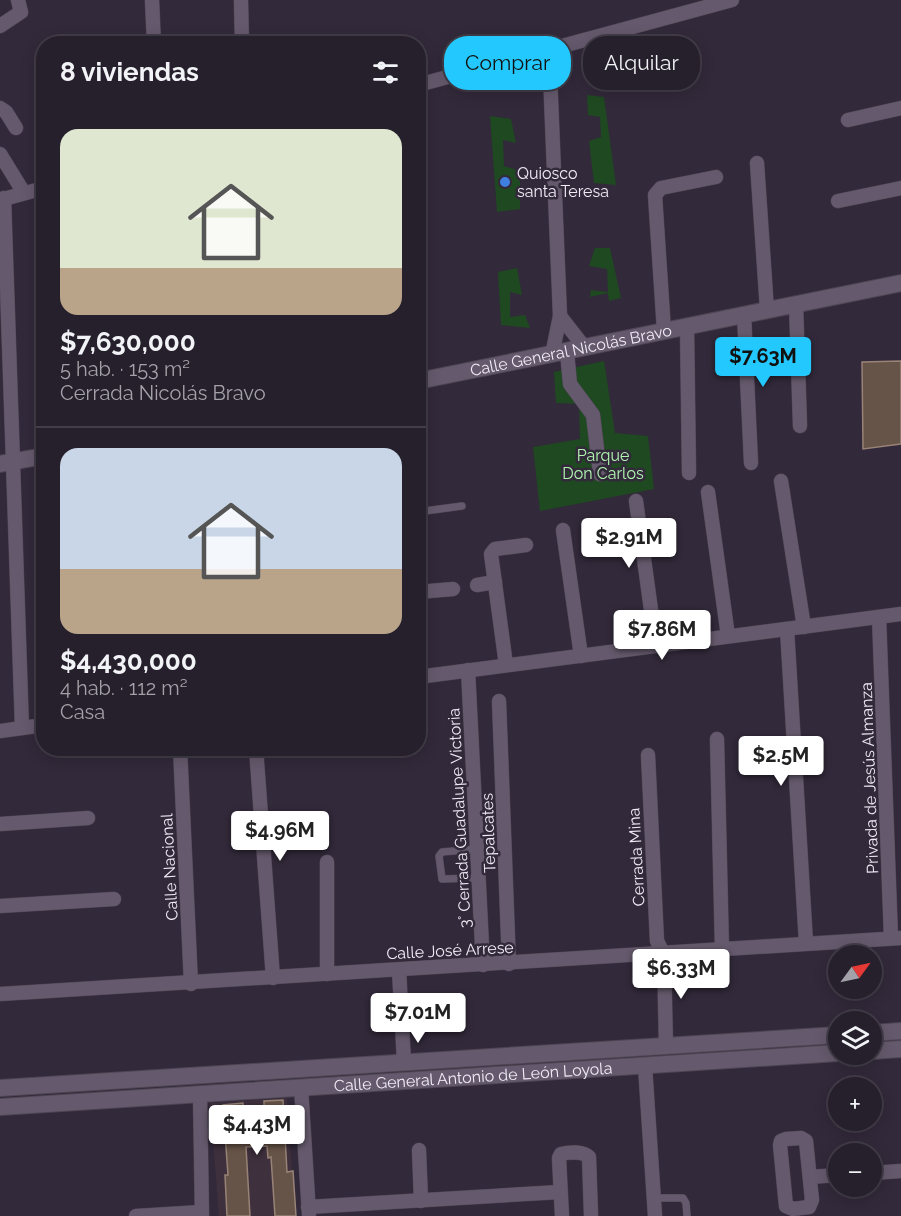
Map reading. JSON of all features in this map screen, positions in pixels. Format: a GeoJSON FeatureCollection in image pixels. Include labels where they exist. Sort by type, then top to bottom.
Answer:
{"type":"FeatureCollection","features":[{"type":"Feature","properties":{"kind":"street"},"geometry":{"type":"LineString","coordinates":[[0,26],[21,12],[18,0]]}},
{"type":"Feature","properties":{"kind":"street"},"geometry":{"type":"LineString","coordinates":[[152,0],[154,36]]}},
{"type":"Feature","properties":{"kind":"street"},"geometry":{"type":"LineString","coordinates":[[241,0],[242,36]]}},
{"type":"Feature","properties":{"kind":"street"},"geometry":{"type":"LineString","coordinates":[[571,44],[732,0]]}},
{"type":"Feature","properties":{"kind":"street"},"geometry":{"type":"LineString","coordinates":[[426,83],[444,78]]}},
{"type":"Feature","properties":{"kind":"street"},"geometry":{"type":"LineString","coordinates":[[551,90],[560,354],[569,382],[593,416],[600,474]]}},
{"type":"Feature","properties":{"kind":"street"},"geometry":{"type":"LineString","coordinates":[[0,108],[6,111],[16,128]]}},
{"type":"Feature","properties":{"kind":"street"},"geometry":{"type":"LineString","coordinates":[[848,120],[901,108]]}},
{"type":"Feature","properties":{"kind":"street"},"geometry":{"type":"LineString","coordinates":[[0,154],[24,193]]}},
{"type":"Feature","properties":{"kind":"street"},"geometry":{"type":"LineString","coordinates":[[757,163],[767,310]]}},
{"type":"Feature","properties":{"kind":"street"},"geometry":{"type":"LineString","coordinates":[[664,331],[654,195],[661,188],[716,177]]}},
{"type":"Feature","properties":{"kind":"street"},"geometry":{"type":"LineString","coordinates":[[838,201],[901,188]]}},
{"type":"Feature","properties":{"kind":"street"},"geometry":{"type":"LineString","coordinates":[[22,728],[8,463],[2,199],[36,190]]}},
{"type":"Feature","properties":{"kind":"street","name":"Calle General Nicolás Bravo"},"geometry":{"type":"LineString","coordinates":[[426,379],[901,283]]}},
{"type":"Feature","properties":{"kind":"street"},"geometry":{"type":"LineString","coordinates":[[796,304],[800,426]]}},
{"type":"Feature","properties":{"kind":"street"},"geometry":{"type":"LineString","coordinates":[[744,314],[750,464]]}},
{"type":"Feature","properties":{"kind":"street"},"geometry":{"type":"LineString","coordinates":[[560,316],[585,348]]}},
{"type":"Feature","properties":{"kind":"street"},"geometry":{"type":"LineString","coordinates":[[687,327],[689,473]]}},
{"type":"Feature","properties":{"kind":"street"},"geometry":{"type":"LineString","coordinates":[[8,463],[36,458]]}},
{"type":"Feature","properties":{"kind":"street"},"geometry":{"type":"LineString","coordinates":[[781,480],[804,627]]}},
{"type":"Feature","properties":{"kind":"street"},"geometry":{"type":"LineString","coordinates":[[708,492],[728,636]]}},
{"type":"Feature","properties":{"kind":"street"},"geometry":{"type":"LineString","coordinates":[[636,501],[656,646]]}},
{"type":"Feature","properties":{"kind":"street"},"geometry":{"type":"LineString","coordinates":[[563,530],[581,656]]}},
{"type":"Feature","properties":{"kind":"street"},"geometry":{"type":"LineString","coordinates":[[506,665],[491,552],[526,545]]}},
{"type":"Feature","properties":{"kind":"street"},"geometry":{"type":"LineString","coordinates":[[477,585],[495,582]]}},
{"type":"Feature","properties":{"kind":"street"},"geometry":{"type":"LineString","coordinates":[[426,591],[453,588]]}},
{"type":"Feature","properties":{"kind":"street"},"geometry":{"type":"LineString","coordinates":[[426,676],[901,614]]}},
{"type":"Feature","properties":{"kind":"street","name":"Privada de Jesús Almanza"},"geometry":{"type":"LineString","coordinates":[[879,617],[896,938]]}},
{"type":"Feature","properties":{"kind":"street"},"geometry":{"type":"LineString","coordinates":[[787,629],[806,943]]}},
{"type":"Feature","properties":{"kind":"street","name":"3˚ Cerrada Guadalupe Victoria"},"geometry":{"type":"LineString","coordinates":[[468,670],[483,965]]}},
{"type":"Feature","properties":{"kind":"street","name":"Tepalcates"},"geometry":{"type":"LineString","coordinates":[[499,701],[509,964]]}},
{"type":"Feature","properties":{"kind":"street"},"geometry":{"type":"LineString","coordinates":[[0,731],[36,726]]}},
{"type":"Feature","properties":{"kind":"street"},"geometry":{"type":"LineString","coordinates":[[717,739],[722,949]]}},
{"type":"Feature","properties":{"kind":"street","name":"Cerrada Mina"},"geometry":{"type":"LineString","coordinates":[[648,755],[657,941],[664,955],[666,1046]]}},
{"type":"Feature","properties":{"kind":"street","name":"Calle Nacional"},"geometry":{"type":"LineString","coordinates":[[180,756],[191,984]]}},
{"type":"Feature","properties":{"kind":"street"},"geometry":{"type":"LineString","coordinates":[[257,756],[273,978]]}},
{"type":"Feature","properties":{"kind":"street"},"geometry":{"type":"LineString","coordinates":[[0,824],[88,818]]}},
{"type":"Feature","properties":{"kind":"street"},"geometry":{"type":"LineString","coordinates":[[327,862],[327,974]]}},
{"type":"Feature","properties":{"kind":"street"},"geometry":{"type":"LineString","coordinates":[[0,906],[114,900]]}},
{"type":"Feature","properties":{"kind":"street","name":"Calle José Arrese"},"geometry":{"type":"LineString","coordinates":[[0,994],[664,955],[896,938]]}},
{"type":"Feature","properties":{"kind":"street"},"geometry":{"type":"LineString","coordinates":[[399,970],[404,1062]]}},
{"type":"Feature","properties":{"kind":"street"},"geometry":{"type":"LineString","coordinates":[[882,1032],[901,1031]]}},
{"type":"Feature","properties":{"kind":"street","name":"Calle General Antonio de León Loyola"},"geometry":{"type":"LineString","coordinates":[[0,1088],[828,1036]]}},
{"type":"Feature","properties":{"kind":"street"},"geometry":{"type":"LineString","coordinates":[[882,1050],[901,1049]]}},
{"type":"Feature","properties":{"kind":"street","name":"Calle General Antonio de León Loyola"},"geometry":{"type":"LineString","coordinates":[[0,1107],[828,1054]]}},
{"type":"Feature","properties":{"kind":"street"},"geometry":{"type":"LineString","coordinates":[[645,1066],[655,1216]]}},
{"type":"Feature","properties":{"kind":"street"},"geometry":{"type":"LineString","coordinates":[[301,1087],[309,1212],[421,1201],[560,1192]]}},
{"type":"Feature","properties":{"kind":"street"},"geometry":{"type":"LineString","coordinates":[[136,1216],[202,1214],[200,1094]]}},
{"type":"Feature","properties":{"kind":"street"},"geometry":{"type":"LineString","coordinates":[[781,1140],[805,1140],[810,1177],[811,1205],[788,1209],[781,1140]]}},
{"type":"Feature","properties":{"kind":"street"},"geometry":{"type":"LineString","coordinates":[[419,1150],[421,1201]]}},
{"type":"Feature","properties":{"kind":"street"},"geometry":{"type":"LineString","coordinates":[[562,1216],[561,1154],[588,1155],[591,1216]]}},
{"type":"Feature","properties":{"kind":"street"},"geometry":{"type":"LineString","coordinates":[[882,1172],[901,1171]]}},
{"type":"Feature","properties":{"kind":"street"},"geometry":{"type":"LineString","coordinates":[[810,1177],[828,1176]]}},
{"type":"Feature","properties":{"kind":"lane"},"geometry":{"type":"LineString","coordinates":[[426,511],[462,506]]}},
{"type":"Feature","properties":{"kind":"lane"},"geometry":{"type":"LineString","coordinates":[[476,849],[442,852],[439,856],[442,879],[478,878]]}},
{"type":"Feature","properties":{"kind":"lane"},"geometry":{"type":"LineString","coordinates":[[654,1198],[683,1198],[686,1203],[687,1216]]}},
{"type":"Feature","properties":{"kind":"shaded area"},"geometry":{"type":"Polygon","coordinates":[[[287,1098],[295,1216],[219,1216],[210,1103],[287,1098]]]}},
{"type":"Feature","properties":{"kind":"green space"},"geometry":{"type":"Polygon","coordinates":[[[587,95],[604,97],[616,185],[594,183],[589,141],[601,137],[600,117],[588,115],[587,95]]]}},
{"type":"Feature","properties":{"kind":"green space"},"geometry":{"type":"Polygon","coordinates":[[[490,116],[511,119],[516,143],[503,140],[504,166],[520,171],[520,209],[497,212],[490,116]]]}},
{"type":"Feature","properties":{"kind":"green space"},"geometry":{"type":"Polygon","coordinates":[[[595,248],[610,248],[621,298],[609,301],[608,293],[590,297],[591,290],[608,292],[607,269],[589,266],[595,248]]]}},
{"type":"Feature","properties":{"kind":"green space"},"geometry":{"type":"Polygon","coordinates":[[[517,268],[522,295],[510,292],[510,317],[525,315],[530,328],[501,325],[498,272],[517,268]]]}},
{"type":"Feature","properties":{"kind":"green space","name":"Parque Don Carlos"},"geometry":{"type":"Polygon","coordinates":[[[604,361],[615,433],[648,436],[654,489],[540,511],[533,447],[580,439],[579,404],[556,403],[554,372],[604,361]]]}},
{"type":"Feature","properties":{"kind":"building"},"geometry":{"type":"Polygon","coordinates":[[[901,361],[901,444],[863,449],[862,362],[901,361]]]}},
{"type":"Feature","properties":{"kind":"building"},"geometry":{"type":"Polygon","coordinates":[[[283,1100],[287,1172],[293,1171],[296,1216],[275,1216],[271,1157],[268,1158],[267,1146],[246,1147],[250,1216],[227,1216],[225,1175],[228,1175],[223,1105],[243,1103],[243,1109],[264,1107],[264,1101],[283,1100]]]}},
{"type":"Feature","properties":{"kind":"place","name":"Quiosco santa Teresa"},"geometry":{"type":"Point","coordinates":[505,182]}}]}
